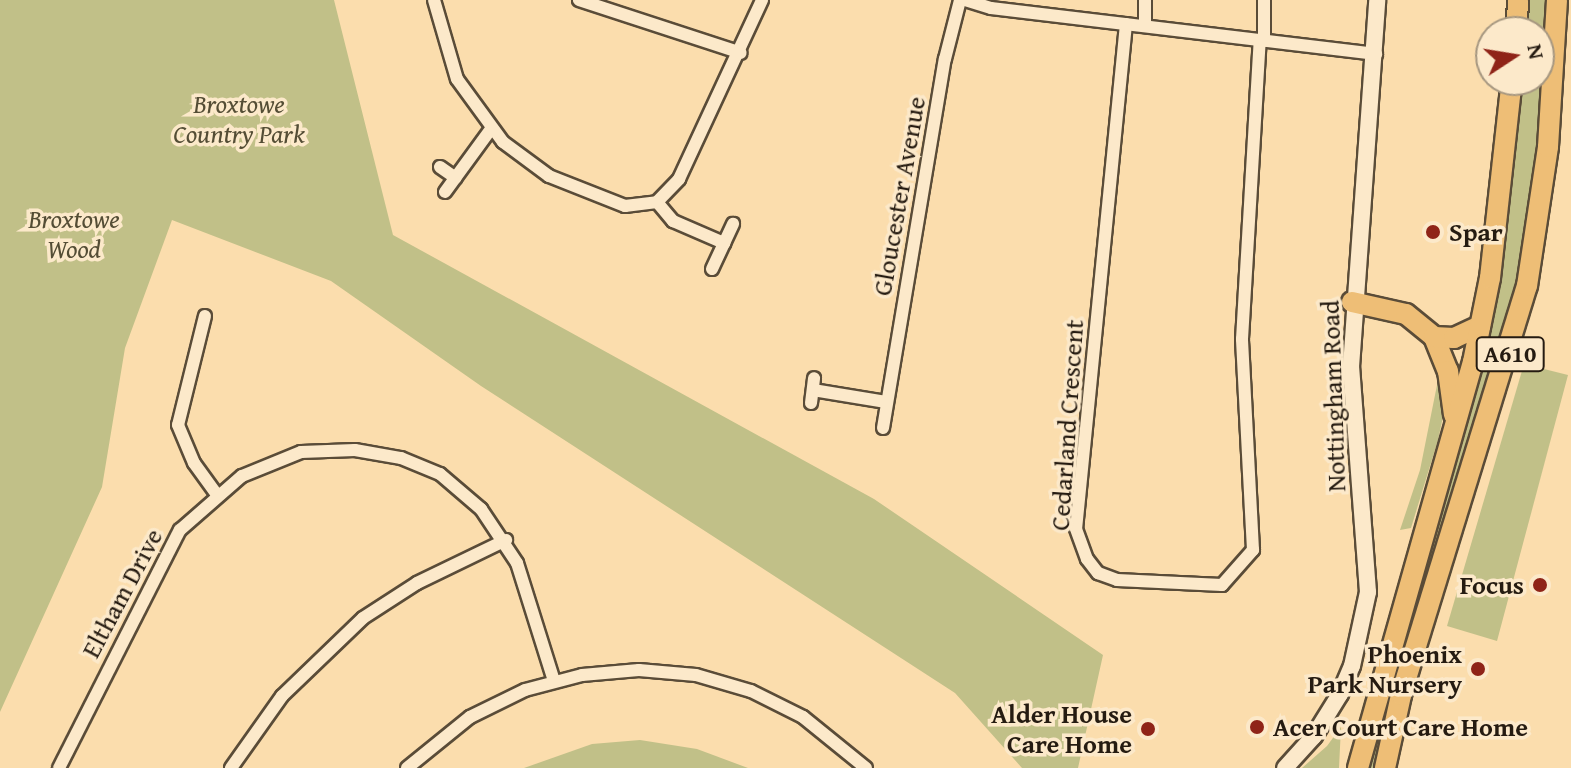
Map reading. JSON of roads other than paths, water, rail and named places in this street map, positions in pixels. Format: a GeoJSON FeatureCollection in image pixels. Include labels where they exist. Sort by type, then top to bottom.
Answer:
{"type":"FeatureCollection","features":[{"type":"Feature","properties":{"kind":"highway","name":"A610"},"geometry":{"type":"LineString","coordinates":[[1385,768],[1414,651],[1505,370],[1527,286],[1548,147],[1557,0]]}},
{"type":"Feature","properties":{"kind":"highway","name":"A610"},"geometry":{"type":"LineString","coordinates":[[1358,768],[1394,629],[1456,431],[1480,326],[1510,96]]}},
{"type":"Feature","properties":{"kind":"highway"},"geometry":{"type":"LineString","coordinates":[[1352,302],[1406,314],[1434,337],[1448,371],[1456,431]]}},
{"type":"Feature","properties":{"kind":"highway"},"geometry":{"type":"LineString","coordinates":[[1434,337],[1454,338],[1480,326]]}},
{"type":"Feature","properties":{"kind":"street"},"geometry":{"type":"LineString","coordinates":[[434,0],[457,79],[491,129],[525,161],[580,191],[625,206],[657,202],[679,179],[741,53],[762,0]]}},
{"type":"Feature","properties":{"kind":"street"},"geometry":{"type":"LineString","coordinates":[[579,0],[741,53]]}},
{"type":"Feature","properties":{"kind":"street"},"geometry":{"type":"LineString","coordinates":[[962,0],[980,6],[1376,54]]}},
{"type":"Feature","properties":{"kind":"street","name":"Gloucester Avenue"},"geometry":{"type":"LineString","coordinates":[[883,428],[952,18],[962,0]]}},
{"type":"Feature","properties":{"kind":"street"},"geometry":{"type":"LineString","coordinates":[[1145,0],[1145,26]]}},
{"type":"Feature","properties":{"kind":"street"},"geometry":{"type":"LineString","coordinates":[[1262,40],[1264,0]]}},
{"type":"Feature","properties":{"kind":"street","name":"Nottingham Road"},"geometry":{"type":"LineString","coordinates":[[1285,768],[1314,736],[1340,694],[1356,652],[1368,592],[1351,367],[1352,302],[1376,54],[1377,0]]}},
{"type":"Feature","properties":{"kind":"street","name":"Cedarland Crescent"},"geometry":{"type":"LineString","coordinates":[[1126,24],[1076,529],[1087,559],[1098,573],[1117,580],[1222,585],[1237,575],[1253,550],[1242,339],[1262,40]]}},
{"type":"Feature","properties":{"kind":"street"},"geometry":{"type":"LineString","coordinates":[[445,192],[491,129]]}},
{"type":"Feature","properties":{"kind":"street"},"geometry":{"type":"LineString","coordinates":[[440,167],[456,178]]}},
{"type":"Feature","properties":{"kind":"street"},"geometry":{"type":"LineString","coordinates":[[657,202],[673,221],[724,243]]}},
{"type":"Feature","properties":{"kind":"street"},"geometry":{"type":"LineString","coordinates":[[712,269],[733,224]]}},
{"type":"Feature","properties":{"kind":"street"},"geometry":{"type":"LineString","coordinates":[[205,316],[178,425],[194,463],[216,493]]}},
{"type":"Feature","properties":{"kind":"street"},"geometry":{"type":"LineString","coordinates":[[813,390],[886,402]]}},
{"type":"Feature","properties":{"kind":"street","name":"Eltham Drive"},"geometry":{"type":"LineString","coordinates":[[59,768],[156,568],[188,520],[216,493],[262,465],[301,452],[379,453],[440,474],[481,509],[506,540],[525,583],[554,681]]}},
{"type":"Feature","properties":{"kind":"street"},"geometry":{"type":"LineString","coordinates":[[231,768],[282,696],[363,618],[417,583],[506,540]]}},
{"type":"Feature","properties":{"kind":"street"},"geometry":{"type":"LineString","coordinates":[[407,768],[470,717],[554,681],[639,670],[724,682],[803,717],[866,768]]}},
{"type":"Feature","properties":{"kind":"place","name":"Spar"},"geometry":{"type":"Point","coordinates":[1433,232]}},
{"type":"Feature","properties":{"kind":"place","name":"Focus"},"geometry":{"type":"Point","coordinates":[1540,585]}},
{"type":"Feature","properties":{"kind":"place","name":"Phoenix Park Nursery"},"geometry":{"type":"Point","coordinates":[1478,669]}},
{"type":"Feature","properties":{"kind":"place","name":"Acer Court Care Home"},"geometry":{"type":"Point","coordinates":[1257,727]}},
{"type":"Feature","properties":{"kind":"place","name":"Alder House Care Home"},"geometry":{"type":"Point","coordinates":[1148,729]}},
{"type":"Feature","properties":{"kind":"park label","name":"Broxtowe Country Park"},"geometry":{"type":"Point","coordinates":[239,119]}},
{"type":"Feature","properties":{"kind":"park label","name":"Broxtowe Wood"},"geometry":{"type":"Point","coordinates":[74,234]}}]}
